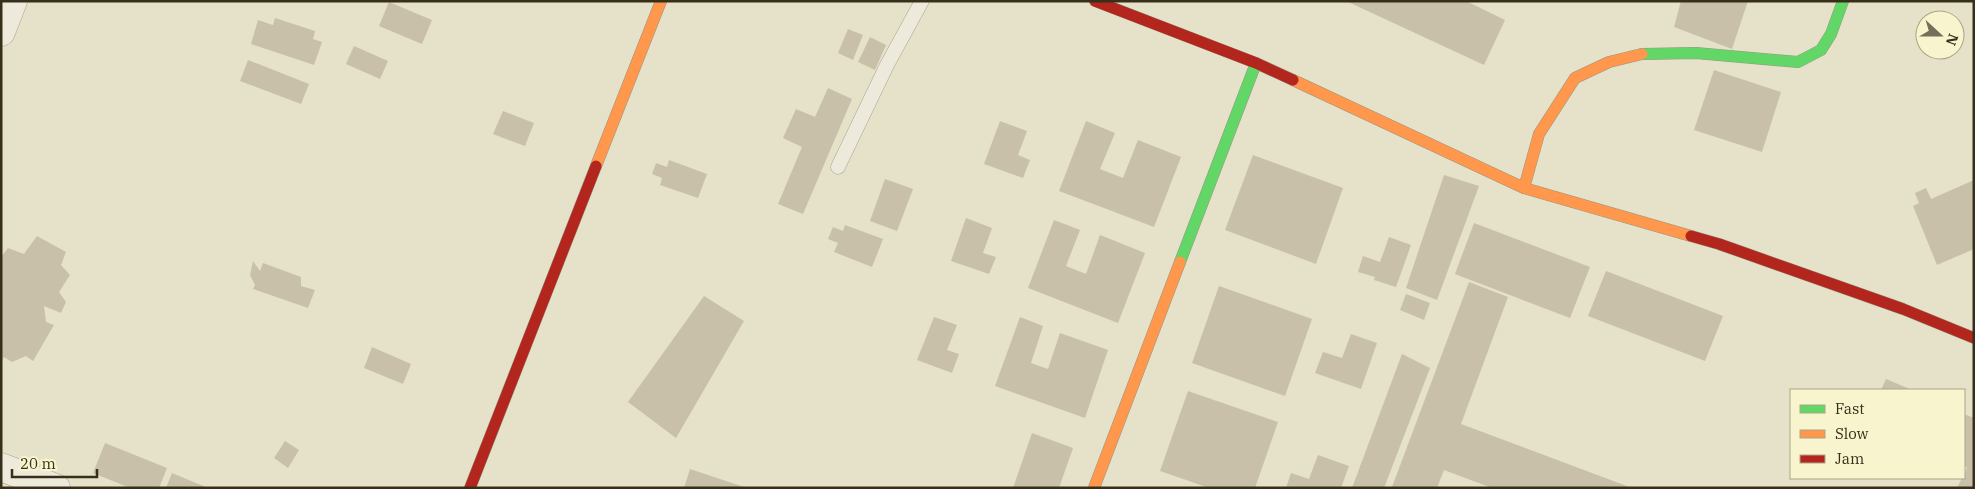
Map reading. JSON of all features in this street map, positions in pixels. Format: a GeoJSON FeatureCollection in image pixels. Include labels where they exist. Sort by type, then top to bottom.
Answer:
{"type":"FeatureCollection","features":[{"type":"Feature","properties":{"kind":"street"},"geometry":{"type":"LineString","coordinates":[[1,32],[13,1]]}},
{"type":"Feature","properties":{"kind":"street"},"geometry":{"type":"LineString","coordinates":[[470,488],[661,1]]}},
{"type":"Feature","properties":{"kind":"street"},"geometry":{"type":"LineString","coordinates":[[1095,1],[1256,63],[1524,188],[1720,244],[1903,309],[1974,338]]}},
{"type":"Feature","properties":{"kind":"street"},"geometry":{"type":"LineString","coordinates":[[1524,188],[1539,134],[1575,78],[1609,62],[1648,54],[1696,53],[1798,62],[1821,50],[1831,34],[1843,1]]}},
{"type":"Feature","properties":{"kind":"street"},"geometry":{"type":"LineString","coordinates":[[1094,488],[1256,63]]}},
{"type":"Feature","properties":{"kind":"street"},"geometry":{"type":"LineString","coordinates":[[1,467],[56,488]]}},
{"type":"Feature","properties":{"kind":"lane"},"geometry":{"type":"LineString","coordinates":[[838,167],[887,65],[922,1]]}},
{"type":"Feature","properties":{"kind":"building"},"geometry":{"type":"Polygon","coordinates":[[[1346,1],[1466,1],[1505,20],[1484,65],[1346,1]]]}},
{"type":"Feature","properties":{"kind":"building"},"geometry":{"type":"Polygon","coordinates":[[[1681,1],[1748,1],[1732,49],[1674,27],[1681,1]]]}},
{"type":"Feature","properties":{"kind":"building"},"geometry":{"type":"Polygon","coordinates":[[[389,2],[432,20],[422,44],[379,26],[389,2]]]}},
{"type":"Feature","properties":{"kind":"building"},"geometry":{"type":"Polygon","coordinates":[[[275,18],[315,31],[313,39],[322,42],[314,65],[251,44],[258,20],[273,25],[275,18]]]}},
{"type":"Feature","properties":{"kind":"building"},"geometry":{"type":"Polygon","coordinates":[[[848,29],[863,35],[853,60],[838,53],[848,29]]]}},
{"type":"Feature","properties":{"kind":"building"},"geometry":{"type":"Polygon","coordinates":[[[870,37],[886,45],[875,70],[858,62],[870,37]]]}},
{"type":"Feature","properties":{"kind":"building"},"geometry":{"type":"Polygon","coordinates":[[[354,46],[388,61],[380,79],[346,64],[354,46]]]}},
{"type":"Feature","properties":{"kind":"building"},"geometry":{"type":"Polygon","coordinates":[[[248,60],[309,84],[301,104],[240,81],[248,60]]]}},
{"type":"Feature","properties":{"kind":"building"},"geometry":{"type":"Polygon","coordinates":[[[1714,70],[1781,92],[1762,152],[1694,130],[1714,70]]]}},
{"type":"Feature","properties":{"kind":"building"},"geometry":{"type":"Polygon","coordinates":[[[828,88],[852,99],[803,214],[778,204],[802,147],[783,138],[796,109],[815,117],[828,88]]]}},
{"type":"Feature","properties":{"kind":"building"},"geometry":{"type":"Polygon","coordinates":[[[503,111],[534,123],[525,146],[493,134],[503,111]]]}},
{"type":"Feature","properties":{"kind":"building"},"geometry":{"type":"Polygon","coordinates":[[[1000,121],[1027,131],[1018,155],[1030,160],[1023,178],[984,164],[1000,121]]]}},
{"type":"Feature","properties":{"kind":"building"},"geometry":{"type":"Polygon","coordinates":[[[1086,121],[1115,133],[1100,169],[1123,178],[1138,140],[1181,157],[1154,227],[1059,191],[1086,121]]]}},
{"type":"Feature","properties":{"kind":"building"},"geometry":{"type":"Polygon","coordinates":[[[1253,155],[1343,188],[1316,264],[1225,230],[1253,155]]]}},
{"type":"Feature","properties":{"kind":"building"},"geometry":{"type":"Polygon","coordinates":[[[669,160],[707,174],[698,198],[660,185],[662,178],[652,174],[656,163],[667,167],[669,160]]]}},
{"type":"Feature","properties":{"kind":"building"},"geometry":{"type":"Polygon","coordinates":[[[1444,175],[1479,186],[1437,300],[1406,288],[1444,175]]]}},
{"type":"Feature","properties":{"kind":"building"},"geometry":{"type":"Polygon","coordinates":[[[885,179],[913,189],[897,231],[870,221],[885,179]]]}},
{"type":"Feature","properties":{"kind":"building"},"geometry":{"type":"Polygon","coordinates":[[[1974,180],[1974,249],[1937,265],[1913,206],[1919,203],[1915,193],[1926,188],[1931,199],[1974,180]]]}},
{"type":"Feature","properties":{"kind":"building"},"geometry":{"type":"Polygon","coordinates":[[[966,218],[992,228],[983,253],[996,257],[989,274],[951,261],[966,218]]]}},
{"type":"Feature","properties":{"kind":"building"},"geometry":{"type":"Polygon","coordinates":[[[1054,220],[1080,230],[1066,266],[1086,274],[1100,235],[1145,253],[1118,323],[1028,288],[1054,220]]]}},
{"type":"Feature","properties":{"kind":"building"},"geometry":{"type":"Polygon","coordinates":[[[1474,223],[1590,267],[1570,318],[1455,274],[1474,223]]]}},
{"type":"Feature","properties":{"kind":"building"},"geometry":{"type":"Polygon","coordinates":[[[845,225],[883,239],[872,267],[834,252],[838,243],[828,239],[833,227],[843,231],[845,225]]]}},
{"type":"Feature","properties":{"kind":"building"},"geometry":{"type":"Polygon","coordinates":[[[37,236],[66,252],[61,265],[70,275],[59,292],[66,302],[61,313],[44,306],[46,322],[54,325],[33,361],[26,356],[12,362],[4,357],[1,363],[1,257],[8,248],[24,254],[37,236]]]}},
{"type":"Feature","properties":{"kind":"building"},"geometry":{"type":"Polygon","coordinates":[[[1389,237],[1411,245],[1396,287],[1374,280],[1375,277],[1358,272],[1363,256],[1380,262],[1389,237]]]}},
{"type":"Feature","properties":{"kind":"building"},"geometry":{"type":"Polygon","coordinates":[[[253,261],[260,271],[263,263],[301,277],[301,286],[315,290],[308,308],[253,289],[255,285],[250,275],[253,261]]]}},
{"type":"Feature","properties":{"kind":"building"},"geometry":{"type":"Polygon","coordinates":[[[1606,271],[1723,316],[1705,361],[1588,316],[1606,271]]]}},
{"type":"Feature","properties":{"kind":"building"},"geometry":{"type":"Polygon","coordinates":[[[1469,282],[1508,297],[1461,424],[1632,488],[1492,488],[1444,470],[1437,488],[1392,487],[1469,282]]]}},
{"type":"Feature","properties":{"kind":"building"},"geometry":{"type":"Polygon","coordinates":[[[1219,286],[1312,319],[1285,396],[1192,363],[1219,286]]]}},
{"type":"Feature","properties":{"kind":"building"},"geometry":{"type":"Polygon","coordinates":[[[1406,294],[1430,303],[1424,320],[1400,310],[1406,294]]]}},
{"type":"Feature","properties":{"kind":"building"},"geometry":{"type":"Polygon","coordinates":[[[704,296],[744,321],[676,438],[628,402],[704,296]]]}},
{"type":"Feature","properties":{"kind":"building"},"geometry":{"type":"Polygon","coordinates":[[[934,317],[957,325],[947,350],[959,354],[952,373],[917,360],[934,317]]]}},
{"type":"Feature","properties":{"kind":"building"},"geometry":{"type":"Polygon","coordinates":[[[1020,317],[1043,326],[1031,363],[1048,369],[1060,333],[1108,350],[1085,418],[995,386],[1020,317]]]}},
{"type":"Feature","properties":{"kind":"building"},"geometry":{"type":"Polygon","coordinates":[[[1351,334],[1377,343],[1361,389],[1315,373],[1323,352],[1342,358],[1351,334]]]}},
{"type":"Feature","properties":{"kind":"building"},"geometry":{"type":"Polygon","coordinates":[[[372,347],[411,364],[403,384],[364,368],[372,347]]]}},
{"type":"Feature","properties":{"kind":"building"},"geometry":{"type":"Polygon","coordinates":[[[1402,354],[1430,368],[1384,488],[1352,488],[1402,354]]]}},
{"type":"Feature","properties":{"kind":"building"},"geometry":{"type":"Polygon","coordinates":[[[1886,379],[1910,389],[1881,389],[1886,379]]]}},
{"type":"Feature","properties":{"kind":"building"},"geometry":{"type":"Polygon","coordinates":[[[1188,391],[1278,422],[1255,488],[1209,488],[1160,471],[1188,391]]]}},
{"type":"Feature","properties":{"kind":"building"},"geometry":{"type":"Polygon","coordinates":[[[1965,414],[1974,418],[1974,488],[1957,488],[1962,479],[1965,479],[1967,467],[1965,466],[1965,414]]]}},
{"type":"Feature","properties":{"kind":"building"},"geometry":{"type":"Polygon","coordinates":[[[1032,433],[1073,448],[1059,488],[1013,488],[1032,433]]]}},
{"type":"Feature","properties":{"kind":"building"},"geometry":{"type":"Polygon","coordinates":[[[285,441],[299,450],[288,468],[274,458],[285,441]]]}},
{"type":"Feature","properties":{"kind":"building"},"geometry":{"type":"Polygon","coordinates":[[[105,443],[167,468],[159,488],[130,488],[93,473],[105,443]]]}},
{"type":"Feature","properties":{"kind":"building"},"geometry":{"type":"Polygon","coordinates":[[[1318,455],[1349,466],[1341,488],[1286,488],[1291,473],[1309,479],[1318,455]]]}},
{"type":"Feature","properties":{"kind":"building"},"geometry":{"type":"Polygon","coordinates":[[[690,469],[744,487],[744,488],[684,488],[690,469]]]}},
{"type":"Feature","properties":{"kind":"building"},"geometry":{"type":"Polygon","coordinates":[[[172,473],[208,488],[166,488],[172,473]]]}},
{"type":"Feature","properties":{"kind":"traffic: fast"},"geometry":{"type":"LineString","coordinates":[[1642,54],[1696,53],[1798,62],[1821,50],[1831,34],[1843,1]]}},
{"type":"Feature","properties":{"kind":"traffic: fast"},"geometry":{"type":"LineString","coordinates":[[1180,262],[1256,63]]}},
{"type":"Feature","properties":{"kind":"traffic: slow"},"geometry":{"type":"LineString","coordinates":[[596,166],[661,1]]}},
{"type":"Feature","properties":{"kind":"traffic: slow"},"geometry":{"type":"LineString","coordinates":[[1524,188],[1539,134],[1575,78],[1609,62],[1642,54]]}},
{"type":"Feature","properties":{"kind":"traffic: slow"},"geometry":{"type":"LineString","coordinates":[[1293,80],[1524,188],[1691,236]]}},
{"type":"Feature","properties":{"kind":"traffic: slow"},"geometry":{"type":"LineString","coordinates":[[1094,488],[1180,262]]}},
{"type":"Feature","properties":{"kind":"traffic: jam"},"geometry":{"type":"LineString","coordinates":[[1095,1],[1256,63],[1293,80]]}},
{"type":"Feature","properties":{"kind":"traffic: jam"},"geometry":{"type":"LineString","coordinates":[[470,488],[596,166]]}},
{"type":"Feature","properties":{"kind":"traffic: jam"},"geometry":{"type":"LineString","coordinates":[[1691,236],[1719,244],[1903,309],[1974,338]]}}]}
